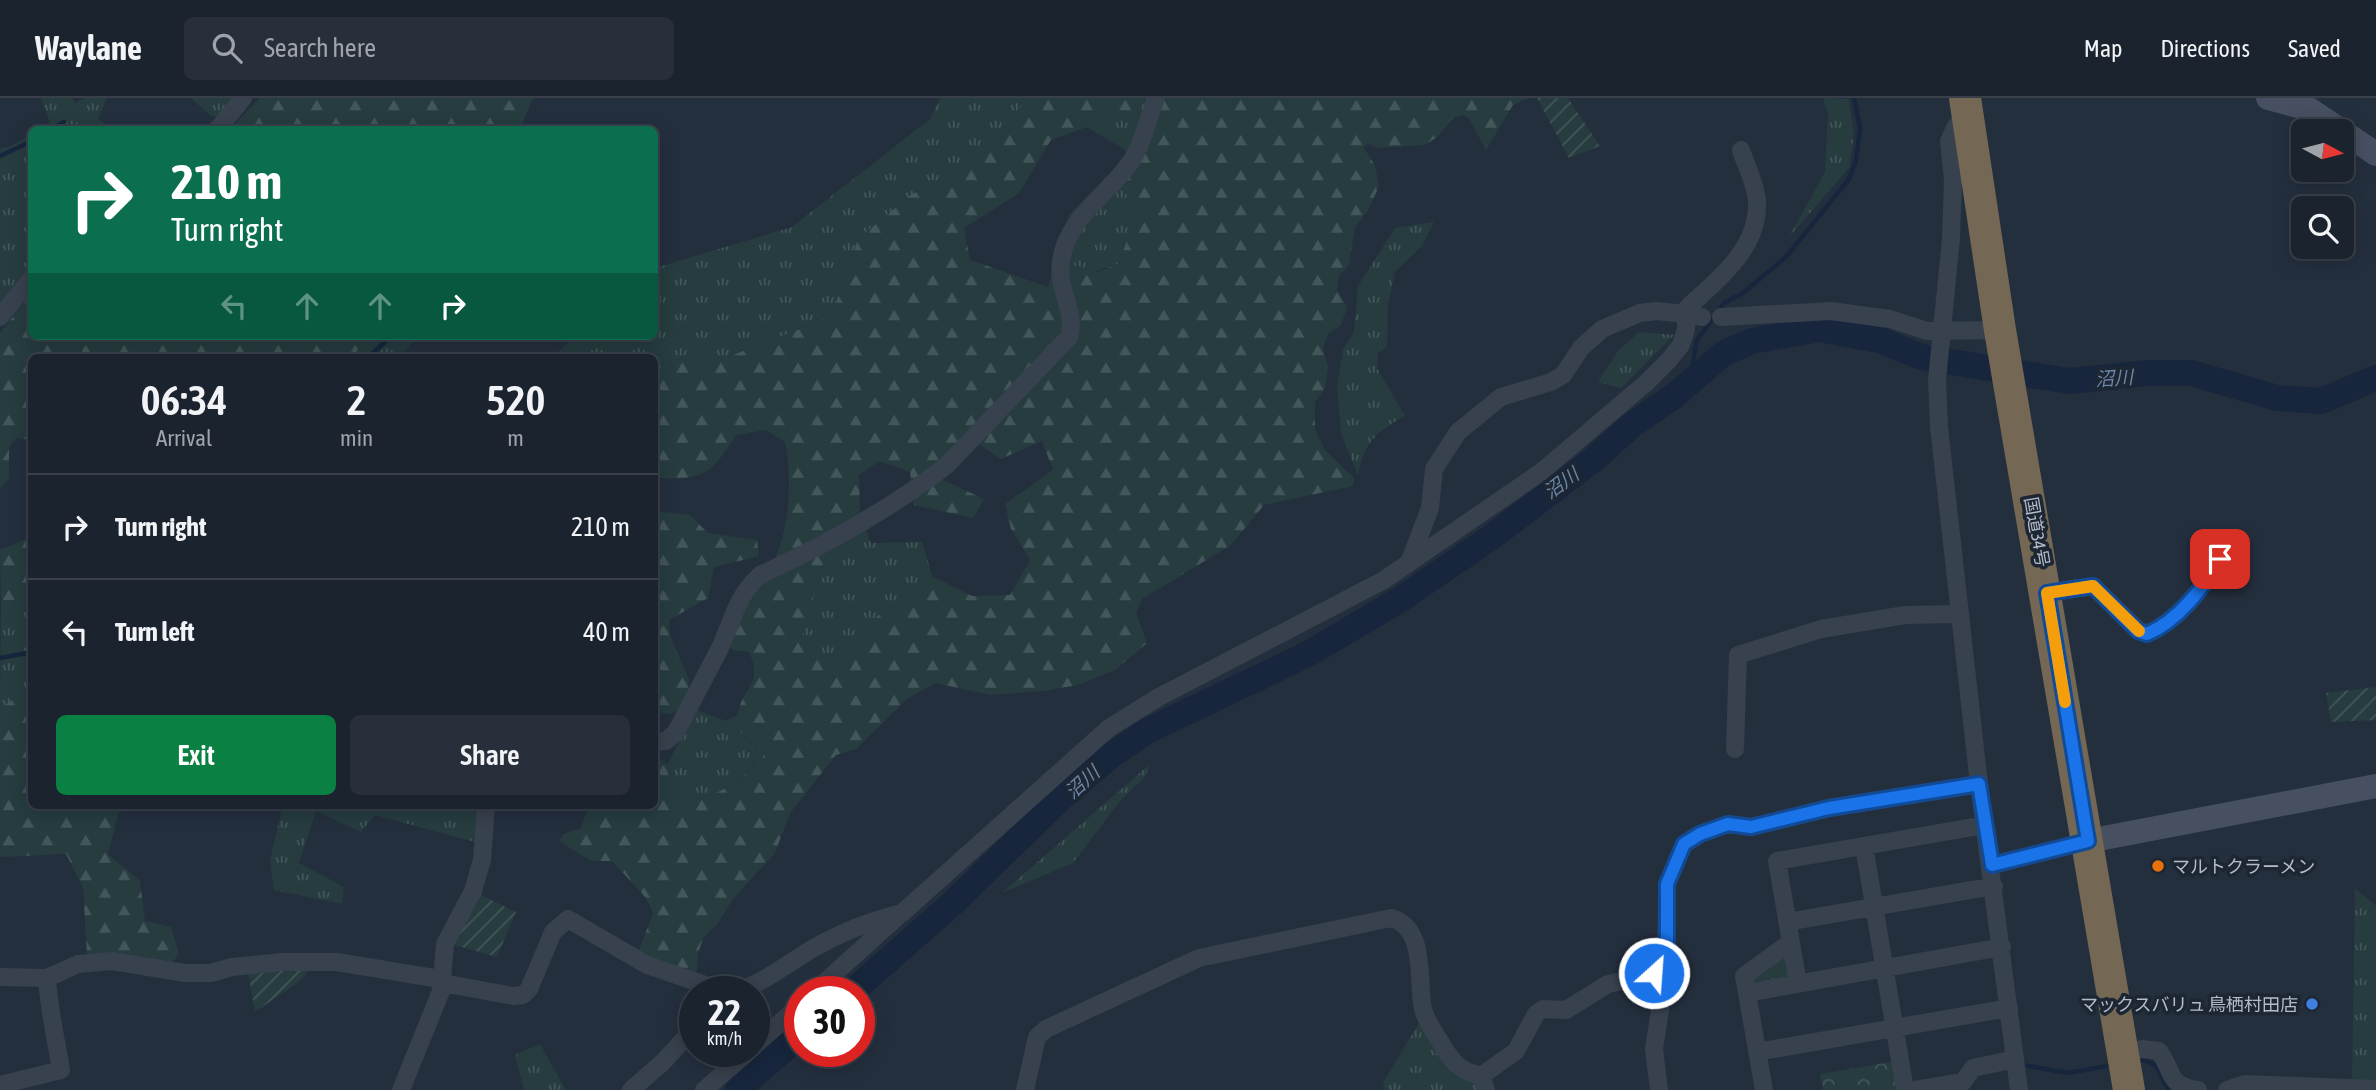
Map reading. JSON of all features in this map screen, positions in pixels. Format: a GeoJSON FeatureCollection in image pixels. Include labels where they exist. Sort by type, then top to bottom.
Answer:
{"type":"FeatureCollection","features":[{"type":"Feature","properties":{"kind":"highway","name":"国道34号"},"geometry":{"type":"LineString","coordinates":[[1966,107],[2129,1090]]}},
{"type":"Feature","properties":{"kind":"street"},"geometry":{"type":"LineString","coordinates":[[220,126],[243,98]]}},
{"type":"Feature","properties":{"kind":"street"},"geometry":{"type":"LineString","coordinates":[[658,742],[666,741],[676,732],[719,649],[741,594],[751,583],[760,575],[836,537],[927,481],[947,465],[1069,337],[1070,315],[1061,290],[1059,271],[1065,247],[1076,223],[1130,163],[1156,98]]}},
{"type":"Feature","properties":{"kind":"street"},"geometry":{"type":"LineString","coordinates":[[2268,98],[2309,109],[2376,154]]}},
{"type":"Feature","properties":{"kind":"street"},"geometry":{"type":"LineString","coordinates":[[1966,107],[1949,141],[1953,180],[1944,332],[1937,380],[1959,614],[2018,1090]]}},
{"type":"Feature","properties":{"kind":"street"},"geometry":{"type":"LineString","coordinates":[[1694,315],[1688,307],[1727,274],[1742,250],[1755,218],[1757,201],[1741,149]]}},
{"type":"Feature","properties":{"kind":"street"},"geometry":{"type":"LineString","coordinates":[[0,317],[28,283]]}},
{"type":"Feature","properties":{"kind":"street"},"geometry":{"type":"LineString","coordinates":[[1721,317],[1830,311],[1858,313],[1927,331],[2004,343]]}},
{"type":"Feature","properties":{"kind":"street"},"geometry":{"type":"LineString","coordinates":[[1409,563],[1430,508],[1434,469],[1458,432],[1501,397],[1551,382],[1563,375],[1574,363],[1581,348],[1602,329],[1648,312],[1694,315]]}},
{"type":"Feature","properties":{"kind":"street"},"geometry":{"type":"LineString","coordinates":[[832,976],[1109,728],[1159,697],[1384,580],[1541,471],[1646,383],[1681,345],[1694,315]]}},
{"type":"Feature","properties":{"kind":"street"},"geometry":{"type":"LineString","coordinates":[[2047,593],[2093,586],[2138,631],[2147,634],[2160,629],[2206,583],[2220,559]]}},
{"type":"Feature","properties":{"kind":"street"},"geometry":{"type":"LineString","coordinates":[[1735,750],[1738,655],[1821,629],[1905,615],[1959,614]]}},
{"type":"Feature","properties":{"kind":"street"},"geometry":{"type":"LineString","coordinates":[[1659,1090],[1655,1031],[1667,972],[1667,884],[1684,844],[1700,834],[1728,824],[1751,827],[1829,808],[1979,784]]}},
{"type":"Feature","properties":{"kind":"street"},"geometry":{"type":"LineString","coordinates":[[1992,865],[2088,841],[2376,786]]}},
{"type":"Feature","properties":{"kind":"street"},"geometry":{"type":"LineString","coordinates":[[401,1090],[441,991],[445,944],[473,891],[479,870],[486,809]]}},
{"type":"Feature","properties":{"kind":"street"},"geometry":{"type":"LineString","coordinates":[[1798,984],[1777,862],[1985,825]]}},
{"type":"Feature","properties":{"kind":"street"},"geometry":{"type":"LineString","coordinates":[[1864,846],[1905,1090]]}},
{"type":"Feature","properties":{"kind":"street"},"geometry":{"type":"LineString","coordinates":[[1787,922],[1994,886]]}},
{"type":"Feature","properties":{"kind":"street"},"geometry":{"type":"LineString","coordinates":[[770,977],[810,950],[868,921],[902,913]]}},
{"type":"Feature","properties":{"kind":"street"},"geometry":{"type":"LineString","coordinates":[[1025,1090],[1037,1038],[1046,1029],[1199,958],[1391,918],[1401,921],[1413,936],[1424,1013],[1454,1065],[1484,1083],[1516,1051],[1536,1014],[1543,1009],[1566,1010],[1608,984],[1667,972]]}},
{"type":"Feature","properties":{"kind":"street"},"geometry":{"type":"LineString","coordinates":[[0,977],[47,978],[78,964],[112,961],[198,973],[283,962],[337,962],[440,979],[495,994],[523,995],[529,989],[554,932],[568,919],[647,965],[680,976]]}},
{"type":"Feature","properties":{"kind":"street"},"geometry":{"type":"LineString","coordinates":[[1764,1090],[1744,976],[1791,943]]}},
{"type":"Feature","properties":{"kind":"street"},"geometry":{"type":"LineString","coordinates":[[1746,993],[2001,947]]}},
{"type":"Feature","properties":{"kind":"street"},"geometry":{"type":"LineString","coordinates":[[0,1085],[61,1070],[55,1034],[50,1023],[47,978]]}},
{"type":"Feature","properties":{"kind":"street"},"geometry":{"type":"LineString","coordinates":[[1757,1052],[2009,1008]]}},
{"type":"Feature","properties":{"kind":"street"},"geometry":{"type":"LineString","coordinates":[[770,1032],[784,1019]]}},
{"type":"Feature","properties":{"kind":"street"},"geometry":{"type":"LineString","coordinates":[[631,1090],[679,1044]]}},
{"type":"Feature","properties":{"kind":"street"},"geometry":{"type":"LineString","coordinates":[[2123,1053],[2142,1049],[2159,1051],[2174,1081],[2183,1088],[2198,1090]]}},
{"type":"Feature","properties":{"kind":"street"},"geometry":{"type":"LineString","coordinates":[[1915,1090],[1963,1082],[1973,1068],[2015,1059]]}},
{"type":"Feature","properties":{"kind":"street"},"geometry":{"type":"LineString","coordinates":[[704,1090],[731,1067]]}},
{"type":"Feature","properties":{"kind":"street"},"geometry":{"type":"LineString","coordinates":[[2227,1090],[2245,1084],[2376,1089]]}},
{"type":"Feature","properties":{"kind":"green space"},"geometry":{"type":"Polygon","coordinates":[[[41,98],[72,98],[75,103],[84,98],[107,98],[98,119],[106,126],[44,126],[50,122],[41,98]]]}},
{"type":"Feature","properties":{"kind":"green space"},"geometry":{"type":"Polygon","coordinates":[[[191,98],[237,98],[221,118],[211,116],[191,98]]]}},
{"type":"Feature","properties":{"kind":"green space"},"geometry":{"type":"Polygon","coordinates":[[[260,98],[533,98],[522,124],[518,126],[233,126],[260,98]]]}},
{"type":"Feature","properties":{"kind":"green space"},"geometry":{"type":"Polygon","coordinates":[[[940,98],[1025,98],[1010,132],[945,191],[913,193],[858,239],[837,300],[821,321],[712,363],[673,359],[658,371],[658,354],[558,354],[570,340],[658,340],[658,267],[792,227],[930,119],[940,98]]]}},
{"type":"Feature","properties":{"kind":"green space"},"geometry":{"type":"Polygon","coordinates":[[[1025,98],[1146,98],[1135,118],[1103,111],[1087,127],[1051,140],[1019,193],[964,228],[970,260],[1048,287],[1067,282],[1075,265],[1098,272],[1120,263],[1133,219],[1123,180],[1158,98],[1529,98],[1513,105],[1486,150],[1469,118],[1463,115],[1453,118],[1436,138],[1425,145],[1377,148],[1368,144],[1363,147],[1375,165],[1379,186],[1368,211],[1355,227],[1349,265],[1339,276],[1337,289],[1347,307],[1341,325],[1328,334],[1323,348],[1328,367],[1325,388],[1315,402],[1315,429],[1325,450],[1354,478],[1353,486],[1264,505],[1231,545],[1142,599],[1136,613],[1147,643],[1115,670],[1078,685],[990,695],[935,683],[907,699],[856,749],[836,755],[790,813],[775,853],[733,899],[716,926],[703,938],[697,970],[693,975],[638,953],[653,913],[646,898],[612,861],[591,861],[559,841],[564,834],[581,828],[588,809],[658,809],[659,757],[668,764],[668,790],[688,799],[716,793],[743,776],[756,763],[762,763],[764,752],[741,733],[738,720],[740,707],[753,679],[753,663],[749,652],[733,650],[728,644],[738,621],[777,554],[785,528],[789,484],[785,442],[766,430],[736,435],[719,459],[704,473],[684,478],[658,478],[658,371],[673,359],[712,363],[821,321],[837,300],[858,239],[913,193],[945,191],[1010,132],[1025,98]],[[967,436],[940,460],[943,480],[984,499],[973,518],[914,505],[910,472],[879,461],[859,475],[860,515],[833,530],[802,637],[810,660],[861,648],[876,617],[932,576],[972,596],[1010,595],[1030,560],[1011,529],[1005,504],[1053,470],[1042,441],[1001,459],[967,436]]]}},
{"type":"Feature","properties":{"kind":"green space"},"geometry":{"type":"Polygon","coordinates":[[[1146,98],[1158,98],[1123,180],[1133,219],[1120,263],[1048,287],[1069,215],[1130,153],[1087,127],[1103,111],[1135,118],[1146,98]]]}},
{"type":"Feature","properties":{"kind":"green space"},"geometry":{"type":"Polygon","coordinates":[[[1537,98],[1568,98],[1600,146],[1569,158],[1537,98]]]}},
{"type":"Feature","properties":{"kind":"green space"},"geometry":{"type":"Polygon","coordinates":[[[1823,98],[1849,99],[1854,134],[1849,168],[1789,237],[1825,172],[1828,114],[1823,98]]]}},
{"type":"Feature","properties":{"kind":"green space"},"geometry":{"type":"Polygon","coordinates":[[[28,136],[28,276],[0,309],[0,149],[12,146],[28,136]]]}},
{"type":"Feature","properties":{"kind":"green space"},"geometry":{"type":"Polygon","coordinates":[[[1434,222],[1422,246],[1395,272],[1388,304],[1387,346],[1378,353],[1377,368],[1405,416],[1386,427],[1373,439],[1364,454],[1358,475],[1341,434],[1337,386],[1343,349],[1354,332],[1358,286],[1395,228],[1434,222]]]}},
{"type":"Feature","properties":{"kind":"green space"},"geometry":{"type":"Polygon","coordinates":[[[28,298],[28,340],[368,340],[354,354],[28,354],[28,440],[16,438],[9,447],[9,478],[0,489],[0,333],[28,298]]]}},
{"type":"Feature","properties":{"kind":"green space"},"geometry":{"type":"Polygon","coordinates":[[[1639,332],[1674,335],[1621,388],[1598,382],[1618,351],[1639,332]]]}},
{"type":"Feature","properties":{"kind":"green space"},"geometry":{"type":"Polygon","coordinates":[[[368,340],[415,340],[403,354],[354,354],[368,340]]]}},
{"type":"Feature","properties":{"kind":"green space"},"geometry":{"type":"Polygon","coordinates":[[[658,511],[690,515],[708,533],[757,540],[759,556],[714,567],[708,598],[669,620],[670,635],[689,680],[686,706],[671,714],[658,712],[658,511]]]}},
{"type":"Feature","properties":{"kind":"green space"},"geometry":{"type":"Polygon","coordinates":[[[860,515],[871,543],[922,542],[932,576],[876,617],[861,648],[810,660],[802,637],[833,530],[860,515]]]}},
{"type":"Feature","properties":{"kind":"green space"},"geometry":{"type":"Polygon","coordinates":[[[28,538],[28,597],[19,601],[1,600],[0,550],[28,538]]]}},
{"type":"Feature","properties":{"kind":"green space"},"geometry":{"type":"Polygon","coordinates":[[[28,597],[28,688],[0,709],[1,600],[19,601],[28,597]]]}},
{"type":"Feature","properties":{"kind":"green space"},"geometry":{"type":"Polygon","coordinates":[[[2376,687],[2376,720],[2331,722],[2326,693],[2376,687]]]}},
{"type":"Feature","properties":{"kind":"green space"},"geometry":{"type":"Polygon","coordinates":[[[28,688],[28,809],[146,809],[119,812],[108,854],[140,881],[145,921],[171,927],[179,954],[170,965],[87,955],[83,887],[66,854],[0,857],[0,709],[28,688]]]}},
{"type":"Feature","properties":{"kind":"green space"},"geometry":{"type":"Polygon","coordinates":[[[694,709],[726,721],[738,715],[741,734],[764,752],[762,764],[755,763],[725,788],[706,797],[688,799],[668,790],[668,764],[694,709]]]}},
{"type":"Feature","properties":{"kind":"green space"},"geometry":{"type":"Polygon","coordinates":[[[1150,764],[1145,777],[1120,801],[1073,863],[1002,893],[1150,764]]]}},
{"type":"Feature","properties":{"kind":"green space"},"geometry":{"type":"Polygon","coordinates":[[[282,809],[478,809],[475,842],[375,815],[361,832],[316,811],[299,863],[344,887],[342,904],[274,890],[270,860],[282,809]]]}},
{"type":"Feature","properties":{"kind":"green space"},"geometry":{"type":"Polygon","coordinates":[[[2355,888],[2376,906],[2376,1081],[2352,1081],[2355,888]]]}},
{"type":"Feature","properties":{"kind":"green space"},"geometry":{"type":"Polygon","coordinates":[[[477,893],[516,912],[497,957],[451,944],[477,893]]]}},
{"type":"Feature","properties":{"kind":"green space"},"geometry":{"type":"Polygon","coordinates":[[[1783,954],[1789,956],[1788,980],[1753,987],[1750,977],[1783,954]]]}},
{"type":"Feature","properties":{"kind":"green space"},"geometry":{"type":"Polygon","coordinates":[[[312,966],[300,981],[255,1012],[248,972],[312,966]]]}},
{"type":"Feature","properties":{"kind":"green space"},"geometry":{"type":"Polygon","coordinates":[[[1420,1021],[1452,1073],[1480,1084],[1480,1090],[1385,1090],[1383,1083],[1420,1021]]]}},
{"type":"Feature","properties":{"kind":"green space"},"geometry":{"type":"Polygon","coordinates":[[[540,1044],[566,1090],[524,1090],[515,1055],[540,1044]]]}},
{"type":"Feature","properties":{"kind":"green space"},"geometry":{"type":"Polygon","coordinates":[[[1896,1061],[1899,1090],[1823,1090],[1820,1074],[1896,1061]]]}},
{"type":"Feature","properties":{"kind":"waterway"},"geometry":{"type":"LineString","coordinates":[[1690,380],[1697,340],[1724,303],[1743,293],[1786,257],[1849,179],[1856,161],[1860,128],[1854,98]]}},
{"type":"Feature","properties":{"kind":"waterway"},"geometry":{"type":"LineString","coordinates":[[58,126],[64,122]]}},
{"type":"Feature","properties":{"kind":"waterway"},"geometry":{"type":"LineString","coordinates":[[0,156],[28,143]]}},
{"type":"Feature","properties":{"kind":"waterway","name":"沼川"},"geometry":{"type":"LineString","coordinates":[[870,976],[954,902],[1065,794],[1113,754],[1147,731],[1308,654],[1401,599],[1493,536],[1593,460],[1632,425],[1674,396],[1723,354],[1751,341],[1820,329],[1883,341],[1921,357],[2069,381],[2148,373],[2191,373],[2277,398],[2321,401],[2376,378]]}},
{"type":"Feature","properties":{"kind":"waterway"},"geometry":{"type":"LineString","coordinates":[[372,354],[387,340]]}},
{"type":"Feature","properties":{"kind":"waterway"},"geometry":{"type":"LineString","coordinates":[[0,658],[28,653]]}},
{"type":"Feature","properties":{"kind":"waterway","name":"沼川"},"geometry":{"type":"LineString","coordinates":[[738,1090],[784,1049]]}},
{"type":"Feature","properties":{"kind":"waterway"},"geometry":{"type":"LineString","coordinates":[[2142,1060],[2153,1064],[2170,1090]]}},
{"type":"Feature","properties":{"kind":"waterway"},"geometry":{"type":"LineString","coordinates":[[2023,1065],[2067,1073],[2107,1066]]}},
{"type":"Feature","properties":{"kind":"slow traffic"},"geometry":{"type":"LineString","coordinates":[[2065,702],[2047,593],[2093,586],[2139,631]]}},
{"type":"Feature","properties":{"kind":"place","name":"マルトクラーメン"},"geometry":{"type":"Point","coordinates":[2158,866]}},
{"type":"Feature","properties":{"kind":"place","name":"マックスバリュ 鳥栖村田店"},"geometry":{"type":"Point","coordinates":[2312,1004]}},
{"type":"Feature","properties":{"kind":"route"},"geometry":{"type":"LineString","coordinates":[[1654,973],[1667,972],[1667,884],[1673,864],[1684,844],[1700,834],[1728,824],[1751,827],[1829,808],[1979,784],[1992,865],[2088,841],[2047,593],[2093,586],[2138,631],[2147,634],[2160,629],[2206,583],[2220,559]]}}]}
